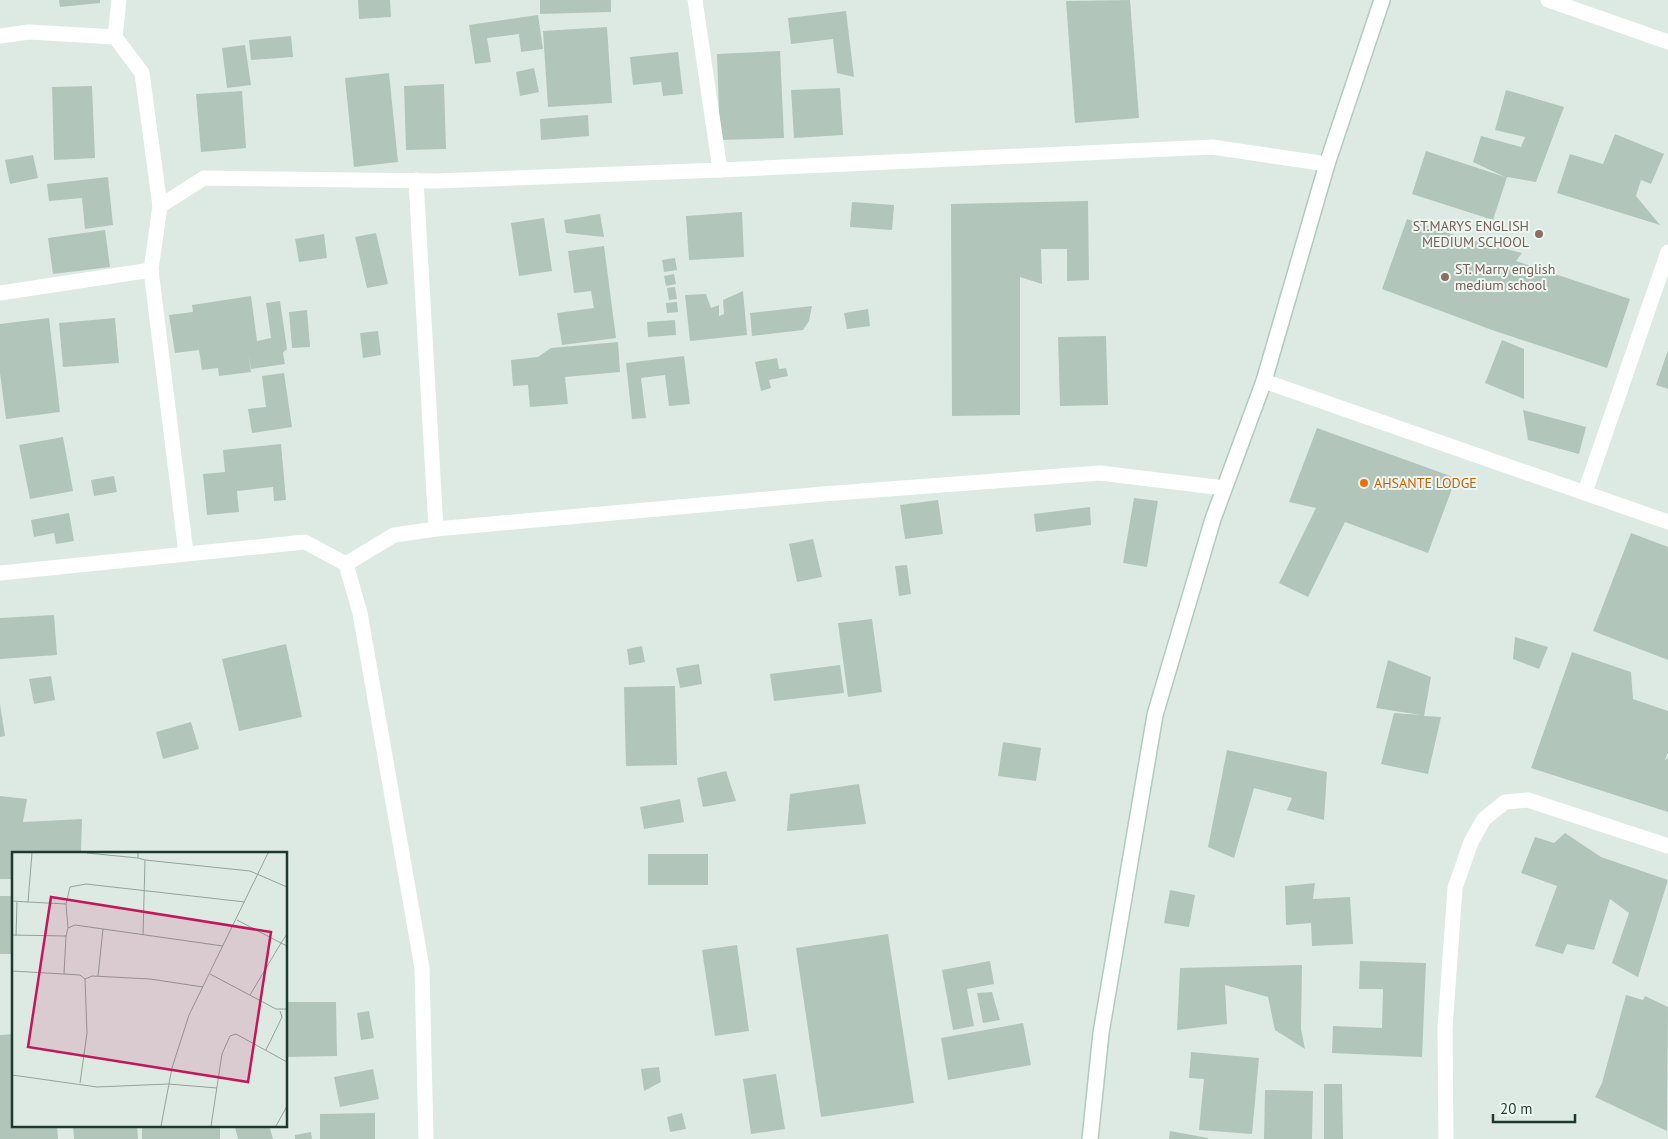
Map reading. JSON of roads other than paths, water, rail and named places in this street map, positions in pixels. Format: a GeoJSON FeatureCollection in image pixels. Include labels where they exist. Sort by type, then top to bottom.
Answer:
{"type":"FeatureCollection","features":[{"type":"Feature","properties":{"kind":"street"},"geometry":{"type":"LineString","coordinates":[[119,0],[115,37],[142,73],[160,206],[151,270],[186,553]]}},
{"type":"Feature","properties":{"kind":"street"},"geometry":{"type":"LineString","coordinates":[[695,0],[720,170]]}},
{"type":"Feature","properties":{"kind":"street"},"geometry":{"type":"LineString","coordinates":[[1090,1139],[1101,1033],[1155,715],[1224,488],[1264,381],[1327,164],[1382,0]]}},
{"type":"Feature","properties":{"kind":"street"},"geometry":{"type":"LineString","coordinates":[[1548,0],[1668,42]]}},
{"type":"Feature","properties":{"kind":"street"},"geometry":{"type":"LineString","coordinates":[[0,36],[29,32],[115,37]]}},
{"type":"Feature","properties":{"kind":"street"},"geometry":{"type":"LineString","coordinates":[[160,206],[204,178],[416,180],[720,170],[1212,147],[1327,164]]}},
{"type":"Feature","properties":{"kind":"street"},"geometry":{"type":"LineString","coordinates":[[416,180],[436,529]]}},
{"type":"Feature","properties":{"kind":"street"},"geometry":{"type":"LineString","coordinates":[[1585,492],[1668,252]]}},
{"type":"Feature","properties":{"kind":"street"},"geometry":{"type":"LineString","coordinates":[[0,293],[151,270]]}},
{"type":"Feature","properties":{"kind":"street"},"geometry":{"type":"LineString","coordinates":[[1264,381],[1668,522]]}},
{"type":"Feature","properties":{"kind":"street"},"geometry":{"type":"LineString","coordinates":[[346,564],[394,535],[436,529],[823,494],[1100,473],[1224,488]]}},
{"type":"Feature","properties":{"kind":"street"},"geometry":{"type":"LineString","coordinates":[[0,573],[305,542],[346,564],[360,613],[422,968],[426,1139]]}},
{"type":"Feature","properties":{"kind":"street"},"geometry":{"type":"LineString","coordinates":[[1446,1139],[1445,1028],[1455,888],[1471,842],[1484,819],[1505,802],[1528,800],[1668,846]]}},
{"type":"Feature","properties":{"kind":"place","name":"ST.MARYS ENGLISH MEDIUM SCHOOL"},"geometry":{"type":"Point","coordinates":[1539,234]}},
{"type":"Feature","properties":{"kind":"place","name":"ST. Marry english medium school"},"geometry":{"type":"Point","coordinates":[1445,277]}},
{"type":"Feature","properties":{"kind":"place","name":"AHSANTE LODGE"},"geometry":{"type":"Point","coordinates":[1364,483]}}]}
